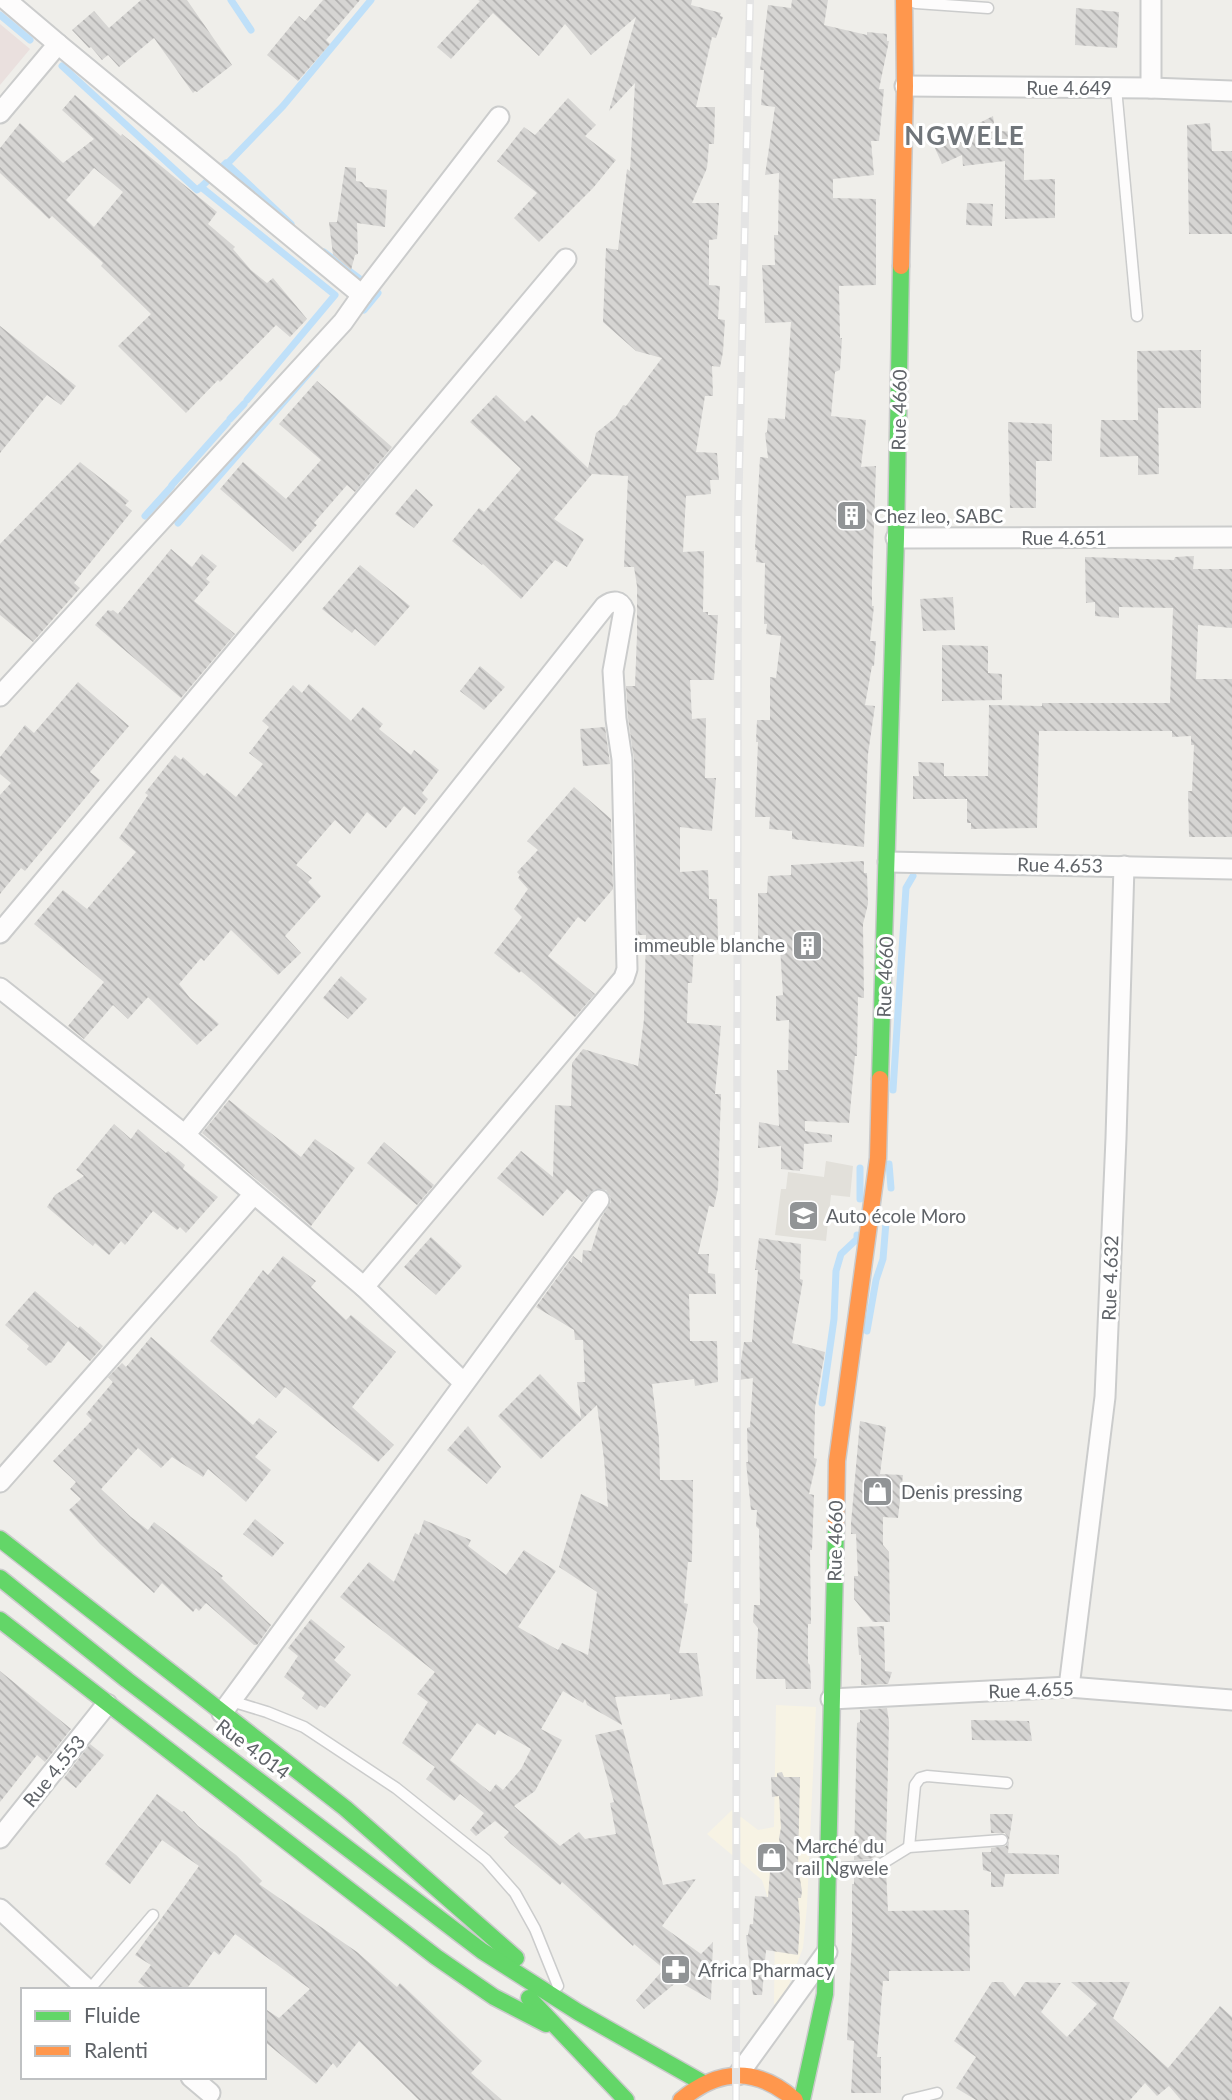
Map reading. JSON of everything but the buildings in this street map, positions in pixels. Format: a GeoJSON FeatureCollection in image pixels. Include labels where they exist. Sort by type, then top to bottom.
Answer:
{"type":"FeatureCollection","features":[{"type":"Feature","properties":{"kind":"main road","name":"Rue 4660"},"geometry":{"type":"LineString","coordinates":[[803,2100],[825,1994],[836,1461],[878,1158],[896,538],[906,0]]}},
{"type":"Feature","properties":{"kind":"main road"},"geometry":{"type":"LineString","coordinates":[[0,1539],[227,1707],[578,2012]]}},
{"type":"Feature","properties":{"kind":"main road","name":"Rue 4.014"},"geometry":{"type":"LineString","coordinates":[[0,1578],[127,1679],[482,1951],[578,2012],[703,2083]]}},
{"type":"Feature","properties":{"kind":"main road"},"geometry":{"type":"LineString","coordinates":[[0,1620],[436,1957],[494,1997],[564,2032]]}},
{"type":"Feature","properties":{"kind":"main road","name":"Rue 4.014"},"geometry":{"type":"LineString","coordinates":[[482,1951],[564,2032],[626,2100]]}},
{"type":"Feature","properties":{"kind":"main road"},"geometry":{"type":"LineString","coordinates":[[681,2100],[703,2083],[738,2075],[773,2083],[795,2100]]}},
{"type":"Feature","properties":{"kind":"street"},"geometry":{"type":"LineString","coordinates":[[6,0],[362,295]]}},
{"type":"Feature","properties":{"kind":"street"},"geometry":{"type":"LineString","coordinates":[[1151,0],[1151,88]]}},
{"type":"Feature","properties":{"kind":"street"},"geometry":{"type":"LineString","coordinates":[[0,113],[58,44]]}},
{"type":"Feature","properties":{"kind":"street","name":"Rue 4.649"},"geometry":{"type":"LineString","coordinates":[[905,86],[1232,91]]}},
{"type":"Feature","properties":{"kind":"street"},"geometry":{"type":"LineString","coordinates":[[0,696],[343,322],[499,117]]}},
{"type":"Feature","properties":{"kind":"street"},"geometry":{"type":"LineString","coordinates":[[0,933],[566,259]]}},
{"type":"Feature","properties":{"kind":"street","name":"Rue 4.651"},"geometry":{"type":"LineString","coordinates":[[896,538],[1232,537]]}},
{"type":"Feature","properties":{"kind":"street"},"geometry":{"type":"LineString","coordinates":[[185,1135],[605,606],[611,602],[621,604],[624,610],[613,671],[622,759],[627,970],[624,978],[364,1287]]}},
{"type":"Feature","properties":{"kind":"street","name":"Rue 4.653"},"geometry":{"type":"LineString","coordinates":[[888,862],[1232,869]]}},
{"type":"Feature","properties":{"kind":"street","name":"Rue 4.632"},"geometry":{"type":"LineString","coordinates":[[1069,1687],[1105,1397],[1124,866]]}},
{"type":"Feature","properties":{"kind":"street"},"geometry":{"type":"LineString","coordinates":[[0,988],[185,1135],[364,1287],[464,1383]]}},
{"type":"Feature","properties":{"kind":"street"},"geometry":{"type":"LineString","coordinates":[[0,1482],[254,1194]]}},
{"type":"Feature","properties":{"kind":"street"},"geometry":{"type":"LineString","coordinates":[[227,1707],[599,1200]]}},
{"type":"Feature","properties":{"kind":"street","name":"Rue 4.655"},"geometry":{"type":"LineString","coordinates":[[831,1699],[1069,1687],[1232,1700]]}},
{"type":"Feature","properties":{"kind":"street","name":"Rue 4.553"},"geometry":{"type":"LineString","coordinates":[[0,1838],[107,1704]]}},
{"type":"Feature","properties":{"kind":"street"},"geometry":{"type":"LineString","coordinates":[[0,1909],[87,1988]]}},
{"type":"Feature","properties":{"kind":"street"},"geometry":{"type":"LineString","coordinates":[[738,2075],[827,1951]]}},
{"type":"Feature","properties":{"kind":"street"},"geometry":{"type":"LineString","coordinates":[[193,2079],[210,2093]]}},
{"type":"Feature","properties":{"kind":"lane"},"geometry":{"type":"LineString","coordinates":[[906,0],[988,8]]}},
{"type":"Feature","properties":{"kind":"lane"},"geometry":{"type":"LineString","coordinates":[[1116,88],[1137,316]]}},
{"type":"Feature","properties":{"kind":"lane"},"geometry":{"type":"LineString","coordinates":[[227,1707],[267,1712],[304,1727],[396,1788],[486,1860],[515,1893],[536,1929],[563,1999]]}},
{"type":"Feature","properties":{"kind":"lane"},"geometry":{"type":"LineString","coordinates":[[909,1847],[915,1785],[919,1778],[927,1776],[1007,1783]]}},
{"type":"Feature","properties":{"kind":"lane"},"geometry":{"type":"LineString","coordinates":[[828,1869],[883,1863],[909,1847],[1002,1840]]}},
{"type":"Feature","properties":{"kind":"lane"},"geometry":{"type":"LineString","coordinates":[[91,1988],[153,1915]]}},
{"type":"Feature","properties":{"kind":"lane"},"geometry":{"type":"LineString","coordinates":[[908,2100],[937,2093]]}},
{"type":"Feature","properties":{"kind":"shaded area"},"geometry":{"type":"Polygon","coordinates":[[[0,24],[30,49],[0,85],[0,24]]]}},
{"type":"Feature","properties":{"kind":"shaded area","name":"Auto école Moro"},"geometry":{"type":"Polygon","coordinates":[[[826,1161],[853,1166],[850,1197],[831,1195],[826,1241],[775,1235],[781,1189],[786,1189],[788,1172],[824,1177],[826,1161]]]}},
{"type":"Feature","properties":{"kind":"shaded area","name":"Marché du rail Ngwele"},"geometry":{"type":"Polygon","coordinates":[[[776,1705],[816,1707],[803,1948],[781,2005],[774,2004],[775,1920],[762,1880],[707,1834],[732,1810],[758,1830],[774,1827],[776,1705]]]}},
{"type":"Feature","properties":{"kind":"waterway"},"geometry":{"type":"LineString","coordinates":[[231,0],[251,30]]}},
{"type":"Feature","properties":{"kind":"waterway"},"geometry":{"type":"LineString","coordinates":[[228,163],[283,106],[371,0]]}},
{"type":"Feature","properties":{"kind":"waterway"},"geometry":{"type":"LineString","coordinates":[[0,15],[30,40]]}},
{"type":"Feature","properties":{"kind":"waterway"},"geometry":{"type":"LineString","coordinates":[[62,66],[197,190],[201,187],[335,295],[247,400]]}},
{"type":"Feature","properties":{"kind":"waterway"},"geometry":{"type":"LineString","coordinates":[[201,187],[226,163],[291,224]]}},
{"type":"Feature","properties":{"kind":"waterway"},"geometry":{"type":"LineString","coordinates":[[324,252],[368,285]]}},
{"type":"Feature","properties":{"kind":"waterway"},"geometry":{"type":"LineString","coordinates":[[364,310],[378,293],[371,288]]}},
{"type":"Feature","properties":{"kind":"waterway"},"geometry":{"type":"LineString","coordinates":[[178,523],[316,365]]}},
{"type":"Feature","properties":{"kind":"waterway"},"geometry":{"type":"LineString","coordinates":[[230,419],[244,404]]}},
{"type":"Feature","properties":{"kind":"waterway"},"geometry":{"type":"LineString","coordinates":[[172,485],[227,423]]}},
{"type":"Feature","properties":{"kind":"waterway"},"geometry":{"type":"LineString","coordinates":[[145,516],[171,487]]}},
{"type":"Feature","properties":{"kind":"waterway"},"geometry":{"type":"LineString","coordinates":[[893,1090],[906,888],[913,876]]}},
{"type":"Feature","properties":{"kind":"waterway"},"geometry":{"type":"LineString","coordinates":[[889,1164],[891,1188]]}},
{"type":"Feature","properties":{"kind":"waterway"},"geometry":{"type":"LineString","coordinates":[[860,1168],[860,1199]]}},
{"type":"Feature","properties":{"kind":"waterway"},"geometry":{"type":"LineString","coordinates":[[867,1331],[876,1280],[883,1259],[889,1215]]}},
{"type":"Feature","properties":{"kind":"waterway"},"geometry":{"type":"LineString","coordinates":[[822,1403],[834,1319],[836,1271],[841,1254],[857,1239],[857,1235]]}},
{"type":"Feature","properties":{"kind":"railway"},"geometry":{"type":"LineString","coordinates":[[736,2100],[738,518],[750,0]]}},
{"type":"Feature","properties":{"kind":"traffic: fast"},"geometry":{"type":"LineString","coordinates":[[880,1079],[901,266]]}},
{"type":"Feature","properties":{"kind":"traffic: fast"},"geometry":{"type":"LineString","coordinates":[[802,2100],[825,1994],[836,1526]]}},
{"type":"Feature","properties":{"kind":"traffic: fast"},"geometry":{"type":"LineString","coordinates":[[0,1539],[345,1808],[516,1958]]}},
{"type":"Feature","properties":{"kind":"traffic: fast"},"geometry":{"type":"LineString","coordinates":[[0,1578],[127,1680],[482,1951],[578,2012],[703,2083]]}},
{"type":"Feature","properties":{"kind":"traffic: fast"},"geometry":{"type":"LineString","coordinates":[[0,1620],[436,1957],[494,1997],[546,2024]]}},
{"type":"Feature","properties":{"kind":"traffic: fast"},"geometry":{"type":"LineString","coordinates":[[529,1998],[626,2100]]}},
{"type":"Feature","properties":{"kind":"traffic: slow"},"geometry":{"type":"LineString","coordinates":[[901,266],[904,0]]}},
{"type":"Feature","properties":{"kind":"traffic: slow"},"geometry":{"type":"LineString","coordinates":[[836,1526],[837,1461],[878,1158],[880,1079]]}},
{"type":"Feature","properties":{"kind":"traffic: slow"},"geometry":{"type":"LineString","coordinates":[[681,2100],[709,2082],[738,2076],[766,2082],[795,2100]]}},
{"type":"Feature","properties":{"kind":"place","name":"Chez leo, SABC"},"geometry":{"type":"Point","coordinates":[851,516]}},
{"type":"Feature","properties":{"kind":"place","name":"immeuble blanche"},"geometry":{"type":"Point","coordinates":[808,945]}},
{"type":"Feature","properties":{"kind":"place","name":"Auto école Moro"},"geometry":{"type":"Point","coordinates":[803,1216]}},
{"type":"Feature","properties":{"kind":"place","name":"Denis pressing"},"geometry":{"type":"Point","coordinates":[878,1492]}},
{"type":"Feature","properties":{"kind":"place","name":"Marché du rail Ngwele"},"geometry":{"type":"Point","coordinates":[772,1857]}},
{"type":"Feature","properties":{"kind":"place","name":"Africa Pharmacy"},"geometry":{"type":"Point","coordinates":[675,1970]}},
{"type":"Feature","properties":{"kind":"district","name":"NGWELE"},"geometry":{"type":"Point","coordinates":[965,136]}}]}
